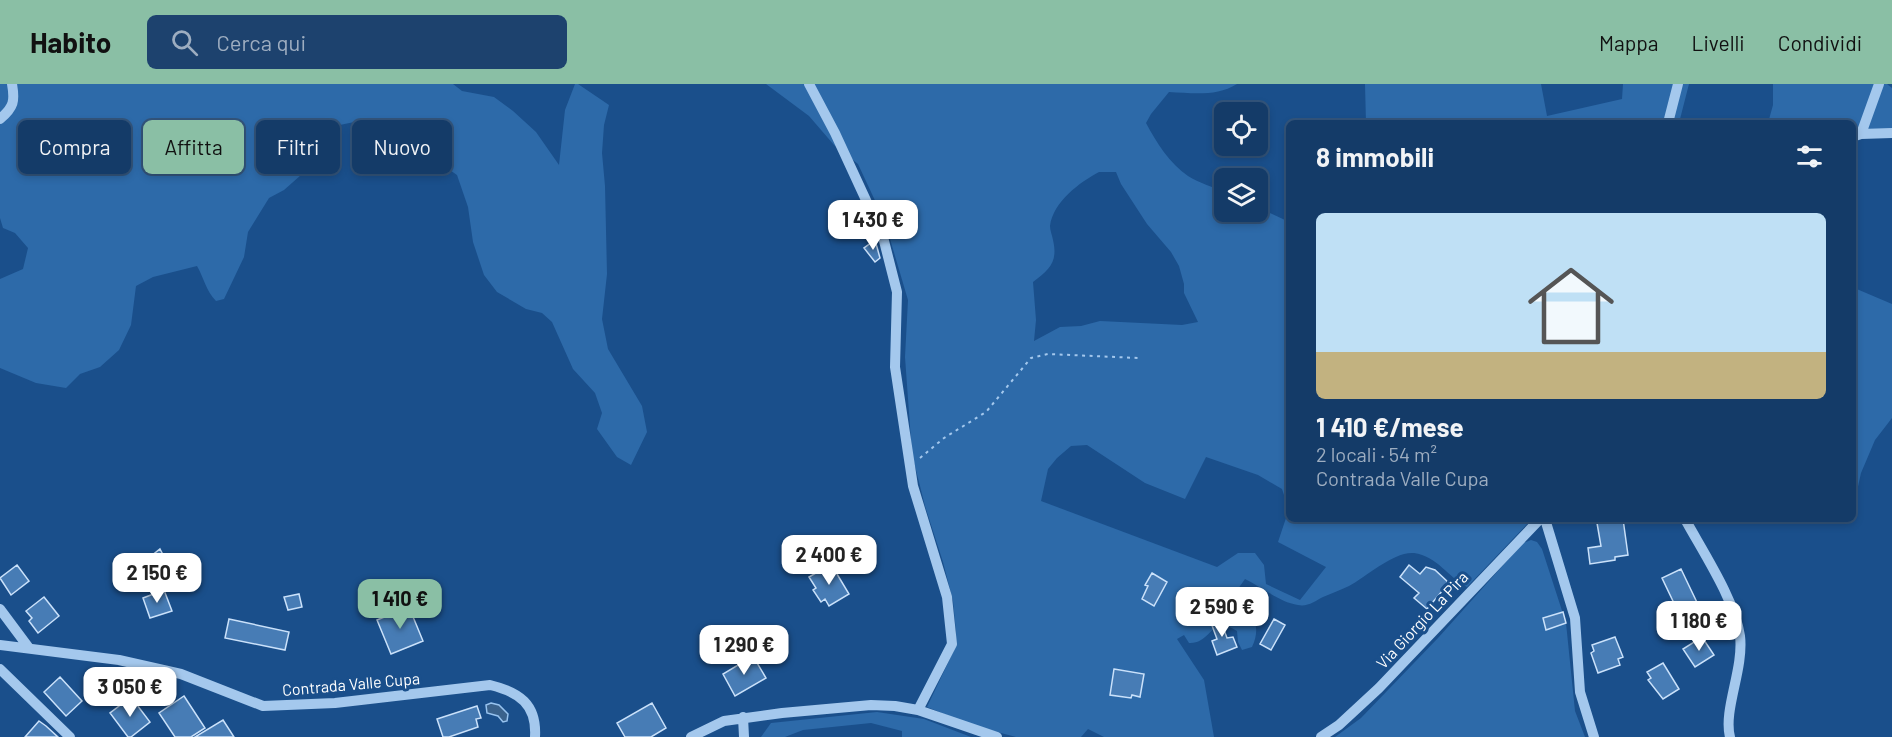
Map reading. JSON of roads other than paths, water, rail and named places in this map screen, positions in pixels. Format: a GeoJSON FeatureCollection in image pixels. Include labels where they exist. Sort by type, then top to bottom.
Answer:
{"type":"FeatureCollection","features":[{"type":"Feature","properties":{"kind":"street"},"geometry":{"type":"LineString","coordinates":[[0,119],[7,113],[15,99],[12,84]]}},
{"type":"Feature","properties":{"kind":"street"},"geometry":{"type":"LineString","coordinates":[[809,84],[835,133],[883,237],[897,292],[895,367],[910,468],[913,486],[947,597],[952,644],[918,710]]}},
{"type":"Feature","properties":{"kind":"street"},"geometry":{"type":"LineString","coordinates":[[1669,120],[1678,84]]}},
{"type":"Feature","properties":{"kind":"street"},"geometry":{"type":"LineString","coordinates":[[1879,84],[1857,135],[1892,133]]}},
{"type":"Feature","properties":{"kind":"street","name":"Via Giorgio La Pira"},"geometry":{"type":"LineString","coordinates":[[1321,737],[1339,725],[1379,688],[1540,522]]}},
{"type":"Feature","properties":{"kind":"street"},"geometry":{"type":"LineString","coordinates":[[1544,522],[1575,618],[1580,692],[1594,737]]}},
{"type":"Feature","properties":{"kind":"street"},"geometry":{"type":"LineString","coordinates":[[1687,522],[1728,600],[1740,637],[1738,672],[1727,726],[1730,737]]}},
{"type":"Feature","properties":{"kind":"street"},"geometry":{"type":"LineString","coordinates":[[0,609],[29,648]]}},
{"type":"Feature","properties":{"kind":"street","name":"Contrada Valle Cupa"},"geometry":{"type":"LineString","coordinates":[[0,645],[119,660],[181,674],[262,706],[335,703],[490,685],[509,690],[524,700],[533,715],[535,737]]}},
{"type":"Feature","properties":{"kind":"street"},"geometry":{"type":"LineString","coordinates":[[0,669],[70,737]]}},
{"type":"Feature","properties":{"kind":"street"},"geometry":{"type":"LineString","coordinates":[[691,737],[724,721],[743,717],[871,705],[918,710],[997,737]]}},
{"type":"Feature","properties":{"kind":"street"},"geometry":{"type":"LineString","coordinates":[[743,717],[744,737]]}}]}
